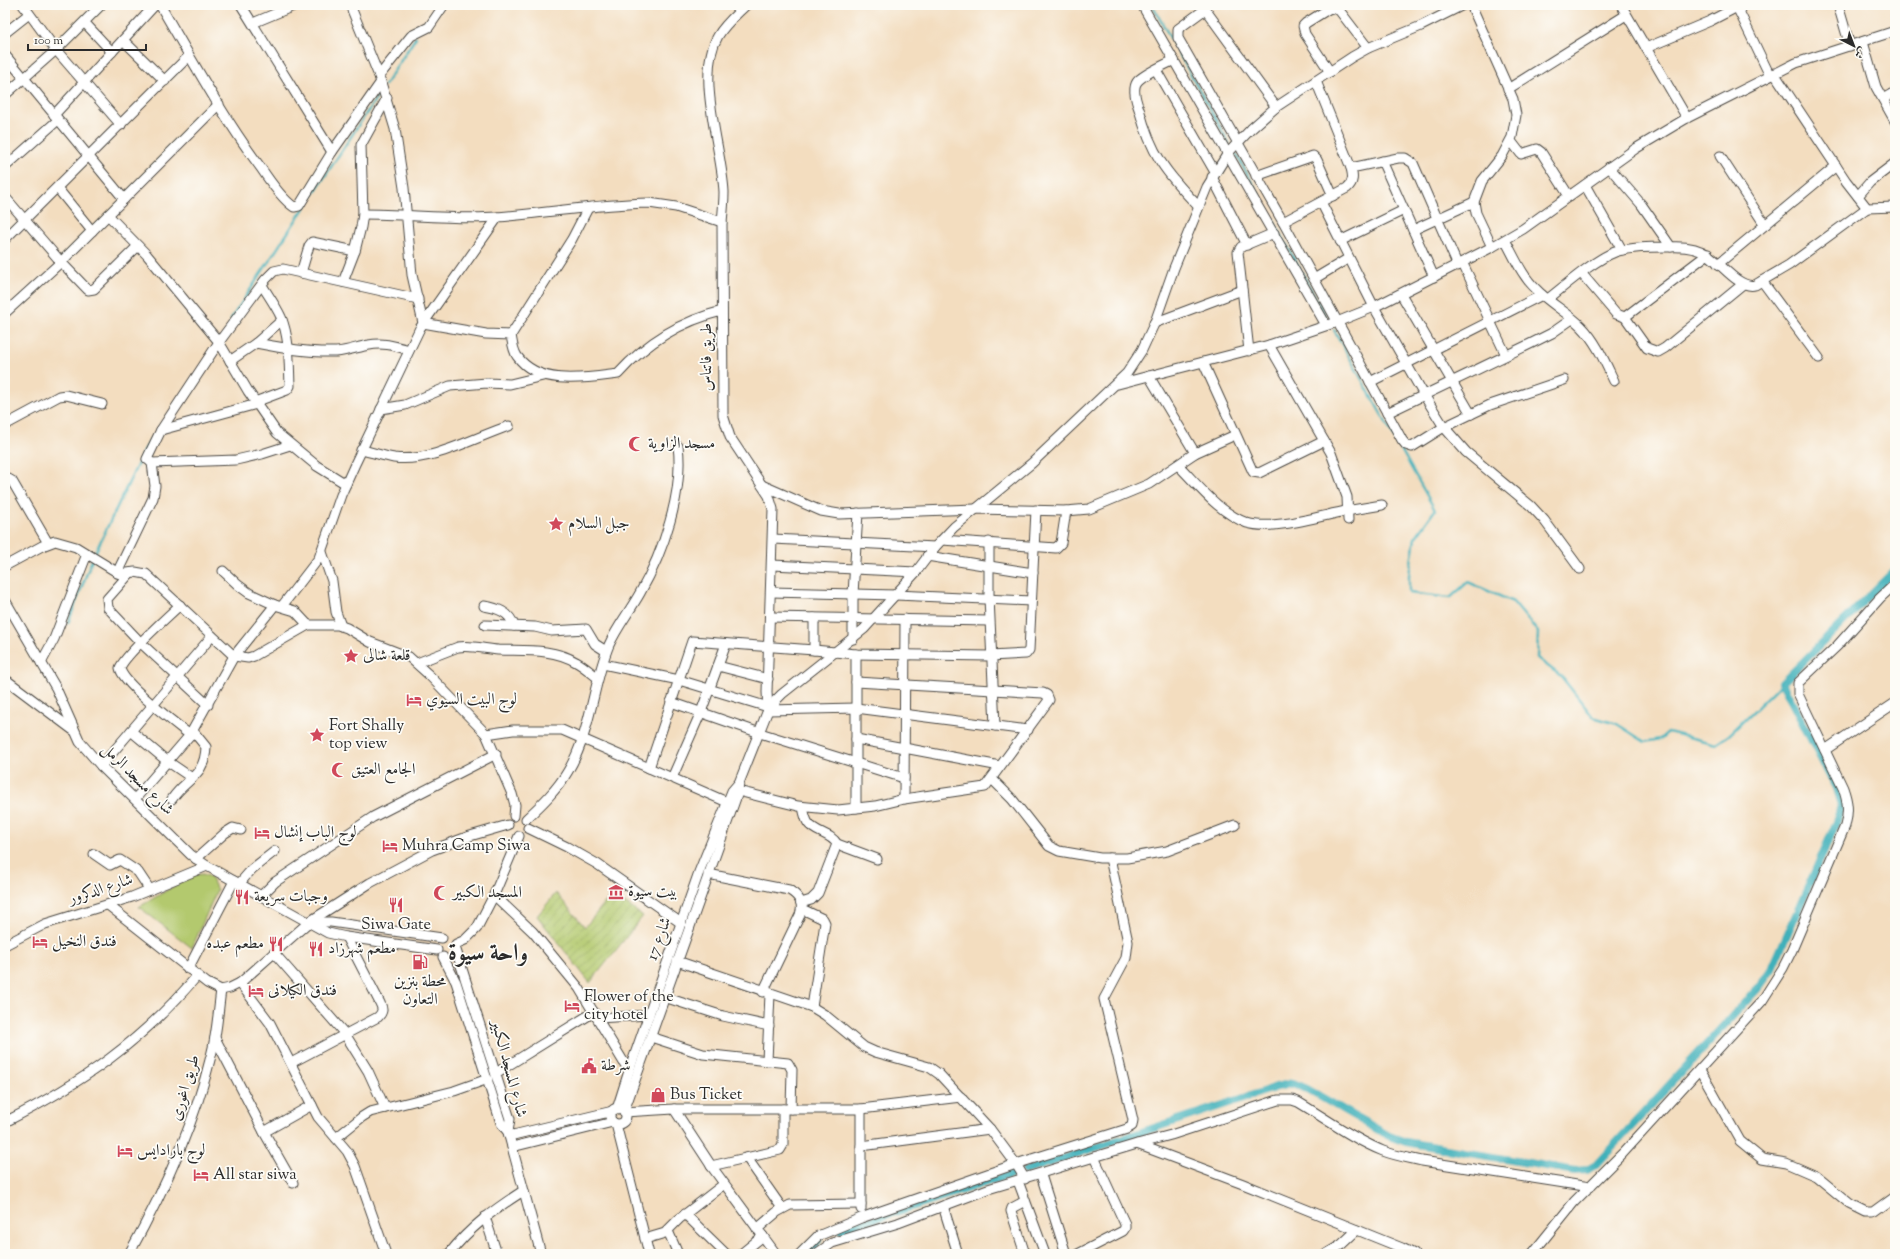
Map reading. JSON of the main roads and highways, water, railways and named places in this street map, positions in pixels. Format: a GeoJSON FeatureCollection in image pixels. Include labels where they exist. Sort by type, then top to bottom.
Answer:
{"type":"FeatureCollection","features":[{"type":"Feature","properties":{"kind":"waterway"},"geometry":{"type":"LineString","coordinates":[[1152,5],[1229,143]]}},
{"type":"Feature","properties":{"kind":"waterway"},"geometry":{"type":"LineString","coordinates":[[385,85],[416,37]]}},
{"type":"Feature","properties":{"kind":"waterway"},"geometry":{"type":"LineString","coordinates":[[231,319],[381,91]]}},
{"type":"Feature","properties":{"kind":"waterway"},"geometry":{"type":"LineString","coordinates":[[1236,154],[1327,318]]}},
{"type":"Feature","properties":{"kind":"waterway"},"geometry":{"type":"LineString","coordinates":[[1334,330],[1435,510],[1415,538],[1409,575],[1409,593],[1450,598],[1468,582],[1513,602],[1538,632],[1537,658],[1561,676],[1593,717],[1617,724],[1645,742],[1660,739],[1668,732],[1716,744],[1729,735],[1782,683]]}},
{"type":"Feature","properties":{"kind":"waterway"},"geometry":{"type":"LineString","coordinates":[[94,555],[144,451],[153,437]]}},
{"type":"Feature","properties":{"kind":"waterway"},"geometry":{"type":"LineString","coordinates":[[68,623],[92,560]]}},
{"type":"Feature","properties":{"kind":"waterway"},"geometry":{"type":"LineString","coordinates":[[1025,1171],[1293,1083],[1307,1089],[1389,1136],[1406,1142],[1575,1171],[1587,1170],[1596,1165],[1760,986],[1772,969],[1837,821],[1841,805],[1836,788],[1782,683],[1895,570]]}},
{"type":"Feature","properties":{"kind":"waterway"},"geometry":{"type":"LineString","coordinates":[[841,1230],[1012,1174]]}},
{"type":"Feature","properties":{"kind":"waterway"},"geometry":{"type":"LineString","coordinates":[[809,1254],[818,1240]]}},
{"type":"Feature","properties":{"kind":"place","name":"مسجد الزاوية"},"geometry":{"type":"Point","coordinates":[636,444]}},
{"type":"Feature","properties":{"kind":"place","name":"جبل السلام"},"geometry":{"type":"Point","coordinates":[556,524]}},
{"type":"Feature","properties":{"kind":"place","name":"قلعة شالى"},"geometry":{"type":"Point","coordinates":[351,656]}},
{"type":"Feature","properties":{"kind":"place","name":"لوج البيت السيوي"},"geometry":{"type":"Point","coordinates":[414,700]}},
{"type":"Feature","properties":{"kind":"place","name":"Fort Shally top view"},"geometry":{"type":"Point","coordinates":[317,735]}},
{"type":"Feature","properties":{"kind":"place","name":"الجامع العتيق"},"geometry":{"type":"Point","coordinates":[339,770]}},
{"type":"Feature","properties":{"kind":"place","name":"لوج الباب إنشال"},"geometry":{"type":"Point","coordinates":[262,833]}},
{"type":"Feature","properties":{"kind":"place","name":"Muhra Camp Siwa"},"geometry":{"type":"Point","coordinates":[390,846]}},
{"type":"Feature","properties":{"kind":"place","name":"بيت سيوة"},"geometry":{"type":"Point","coordinates":[616,892]}},
{"type":"Feature","properties":{"kind":"place","name":"المسجد الكبير"},"geometry":{"type":"Point","coordinates":[441,893]}},
{"type":"Feature","properties":{"kind":"place","name":"وجبات سريعة"},"geometry":{"type":"Point","coordinates":[242,897]}},
{"type":"Feature","properties":{"kind":"place","name":"Siwa Gate"},"geometry":{"type":"Point","coordinates":[396,905]}},
{"type":"Feature","properties":{"kind":"place","name":"فندق النخيل"},"geometry":{"type":"Point","coordinates":[40,942]}},
{"type":"Feature","properties":{"kind":"place","name":"مطعم عبده"},"geometry":{"type":"Point","coordinates":[276,944]}},
{"type":"Feature","properties":{"kind":"place","name":"مطعم شهرزاد"},"geometry":{"type":"Point","coordinates":[316,949]}},
{"type":"Feature","properties":{"kind":"place","name":"محطة بنزين التعاون"},"geometry":{"type":"Point","coordinates":[420,962]}},
{"type":"Feature","properties":{"kind":"place","name":"فندق الكيلانى"},"geometry":{"type":"Point","coordinates":[256,991]}},
{"type":"Feature","properties":{"kind":"place","name":"Flower of the city hotel"},"geometry":{"type":"Point","coordinates":[572,1006]}},
{"type":"Feature","properties":{"kind":"place","name":"شرطة"},"geometry":{"type":"Point","coordinates":[589,1066]}},
{"type":"Feature","properties":{"kind":"place","name":"Bus Ticket"},"geometry":{"type":"Point","coordinates":[658,1095]}},
{"type":"Feature","properties":{"kind":"place","name":"لوج بارادايس"},"geometry":{"type":"Point","coordinates":[125,1151]}},
{"type":"Feature","properties":{"kind":"place","name":"All star siwa"},"geometry":{"type":"Point","coordinates":[201,1175]}},
{"type":"Feature","properties":{"kind":"district","name":"واحة سيوة"},"geometry":{"type":"Point","coordinates":[488,954]}}]}
